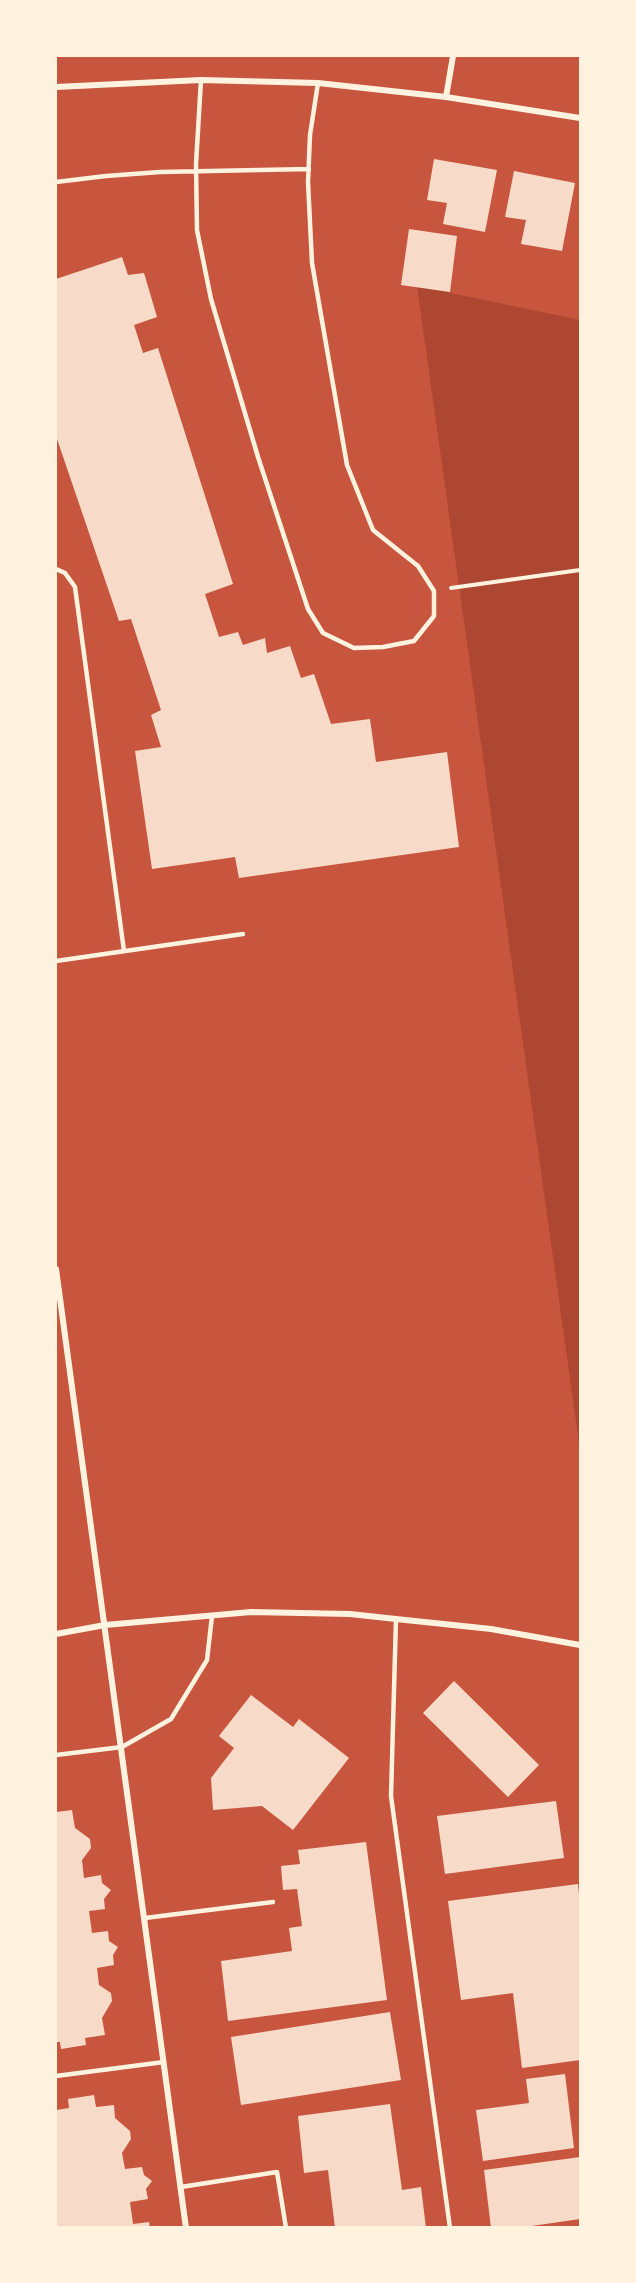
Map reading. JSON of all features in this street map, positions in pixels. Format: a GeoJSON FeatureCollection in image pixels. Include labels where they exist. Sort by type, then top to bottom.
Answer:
{"type":"FeatureCollection","features":[{"type":"Feature","properties":{"kind":"street"},"geometry":{"type":"LineString","coordinates":[[446,97],[453,56]]}},
{"type":"Feature","properties":{"kind":"street"},"geometry":{"type":"LineString","coordinates":[[56,87],[201,80],[318,83],[446,97],[580,118]]}},
{"type":"Feature","properties":{"kind":"street"},"geometry":{"type":"LineString","coordinates":[[56,1269],[186,2228]]}},
{"type":"Feature","properties":{"kind":"street"},"geometry":{"type":"LineString","coordinates":[[56,1634],[105,1625],[251,1612],[350,1614],[491,1629],[580,1645]]}},
{"type":"Feature","properties":{"kind":"lane"},"geometry":{"type":"LineString","coordinates":[[201,80],[196,171],[197,230],[211,299],[258,457],[308,609],[323,633],[354,648],[384,647],[414,641],[434,616],[434,591],[418,566],[373,530],[347,465],[312,263],[310,135],[318,83]]}},
{"type":"Feature","properties":{"kind":"lane"},"geometry":{"type":"LineString","coordinates":[[56,182],[106,176],[196,171],[309,169]]}},
{"type":"Feature","properties":{"kind":"lane"},"geometry":{"type":"LineString","coordinates":[[56,570],[65,573],[75,587],[124,951]]}},
{"type":"Feature","properties":{"kind":"lane"},"geometry":{"type":"LineString","coordinates":[[56,961],[243,934]]}},
{"type":"Feature","properties":{"kind":"lane"},"geometry":{"type":"LineString","coordinates":[[56,1755],[122,1747],[171,1719],[207,1660],[212,1616]]}},
{"type":"Feature","properties":{"kind":"lane"},"geometry":{"type":"LineString","coordinates":[[396,1619],[391,1796],[450,2228]]}},
{"type":"Feature","properties":{"kind":"lane"},"geometry":{"type":"LineString","coordinates":[[145,1918],[273,1902]]}},
{"type":"Feature","properties":{"kind":"lane"},"geometry":{"type":"LineString","coordinates":[[56,2076],[164,2062]]}},
{"type":"Feature","properties":{"kind":"lane"},"geometry":{"type":"LineString","coordinates":[[181,2187],[277,2172],[286,2228]]}},
{"type":"Feature","properties":{"kind":"path"},"geometry":{"type":"LineString","coordinates":[[434,591],[580,570]]}},
{"type":"Feature","properties":{"kind":"shaded area"},"geometry":{"type":"Polygon","coordinates":[[[417,286],[580,320],[580,1450],[417,286]]]}},
{"type":"Feature","properties":{"kind":"building"},"geometry":{"type":"Polygon","coordinates":[[[434,159],[497,170],[485,232],[443,224],[447,203],[427,200],[434,159]]]}},
{"type":"Feature","properties":{"kind":"building"},"geometry":{"type":"Polygon","coordinates":[[[514,171],[575,183],[562,251],[521,244],[526,220],[505,217],[514,171]]]}},
{"type":"Feature","properties":{"kind":"building"},"geometry":{"type":"Polygon","coordinates":[[[409,229],[457,236],[450,292],[401,285],[409,229]]]}},
{"type":"Feature","properties":{"kind":"building"},"geometry":{"type":"Polygon","coordinates":[[[122,257],[128,275],[144,273],[157,317],[134,325],[143,353],[158,348],[233,584],[205,594],[219,637],[238,632],[243,645],[265,638],[267,653],[290,646],[301,678],[314,674],[331,724],[370,719],[376,762],[447,752],[459,847],[239,878],[235,857],[152,869],[135,751],[161,747],[151,715],[161,710],[131,619],[119,621],[56,436],[56,279],[122,257]]]}},
{"type":"Feature","properties":{"kind":"building"},"geometry":{"type":"Polygon","coordinates":[[[454,1681],[539,1765],[508,1797],[423,1713],[454,1681]]]}},
{"type":"Feature","properties":{"kind":"building"},"geometry":{"type":"Polygon","coordinates":[[[251,1695],[293,1727],[299,1719],[349,1758],[293,1830],[262,1806],[213,1810],[211,1778],[234,1748],[219,1736],[251,1695]]]}},
{"type":"Feature","properties":{"kind":"building"},"geometry":{"type":"Polygon","coordinates":[[[556,1801],[564,1858],[445,1874],[437,1816],[556,1801]]]}},
{"type":"Feature","properties":{"kind":"building"},"geometry":{"type":"Polygon","coordinates":[[[72,1810],[75,1828],[90,1839],[91,1848],[82,1860],[84,1878],[101,1875],[102,1883],[111,1890],[104,1899],[105,1909],[89,1911],[92,1933],[108,1931],[109,1941],[118,1947],[113,1955],[114,1965],[97,1968],[99,1985],[111,1993],[112,2001],[102,2018],[105,2035],[85,2038],[86,2045],[61,2049],[60,2042],[56,2042],[56,1812],[72,1810]]]}},
{"type":"Feature","properties":{"kind":"building"},"geometry":{"type":"Polygon","coordinates":[[[366,1842],[387,2000],[228,2021],[221,1961],[292,1951],[289,1928],[302,1926],[297,1889],[283,1890],[281,1866],[300,1864],[298,1850],[366,1842]]]}},
{"type":"Feature","properties":{"kind":"building"},"geometry":{"type":"Polygon","coordinates":[[[578,1884],[580,2060],[522,2068],[513,1993],[461,2000],[448,1901],[578,1884]]]}},
{"type":"Feature","properties":{"kind":"building"},"geometry":{"type":"Polygon","coordinates":[[[390,2012],[401,2080],[241,2105],[231,2037],[390,2012]]]}},
{"type":"Feature","properties":{"kind":"building"},"geometry":{"type":"Polygon","coordinates":[[[565,2074],[574,2148],[483,2161],[476,2110],[529,2103],[526,2079],[565,2074]]]}},
{"type":"Feature","properties":{"kind":"building"},"geometry":{"type":"Polygon","coordinates":[[[94,2095],[96,2107],[114,2105],[115,2118],[130,2131],[131,2139],[122,2153],[125,2169],[142,2167],[144,2175],[152,2181],[146,2189],[148,2199],[130,2202],[133,2224],[149,2222],[150,2228],[56,2228],[56,2110],[69,2108],[68,2099],[94,2095]]]}},
{"type":"Feature","properties":{"kind":"building"},"geometry":{"type":"Polygon","coordinates":[[[390,2104],[402,2190],[421,2187],[426,2228],[335,2228],[328,2170],[304,2173],[298,2116],[390,2104]]]}},
{"type":"Feature","properties":{"kind":"building"},"geometry":{"type":"Polygon","coordinates":[[[580,2157],[580,2219],[518,2228],[491,2228],[484,2170],[580,2157]]]}}]}
